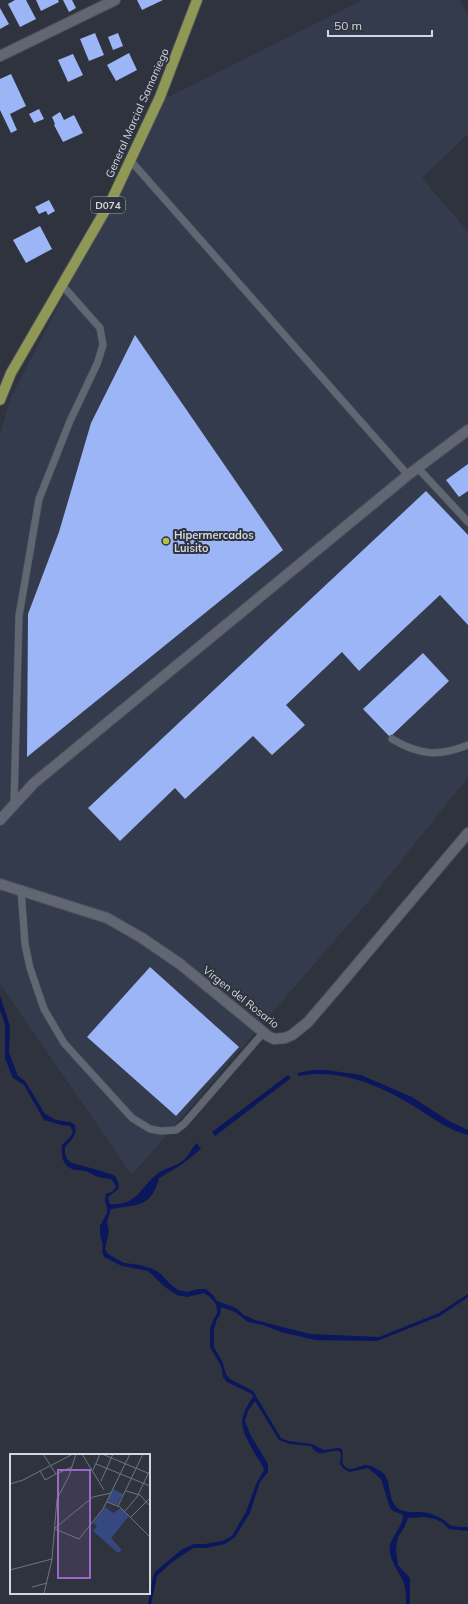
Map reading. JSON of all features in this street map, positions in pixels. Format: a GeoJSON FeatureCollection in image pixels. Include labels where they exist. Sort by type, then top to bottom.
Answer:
{"type":"FeatureCollection","features":[{"type":"Feature","properties":{"kind":"main road","name":"General Marcial Samaniego"},"geometry":{"type":"LineString","coordinates":[[0,400],[11,373],[113,197],[160,97],[197,0]]}},
{"type":"Feature","properties":{"kind":"street"},"geometry":{"type":"LineString","coordinates":[[0,56],[115,0]]}},
{"type":"Feature","properties":{"kind":"street"},"geometry":{"type":"LineString","coordinates":[[0,820],[34,783],[417,467],[468,430]]}},
{"type":"Feature","properties":{"kind":"street","name":"Virgen del Rosario"},"geometry":{"type":"LineString","coordinates":[[0,884],[107,918],[142,938],[180,964],[263,1032],[274,1038],[285,1038],[292,1035],[308,1022],[468,833]]}},
{"type":"Feature","properties":{"kind":"lane"},"geometry":{"type":"LineString","coordinates":[[130,160],[408,475]]}},
{"type":"Feature","properties":{"kind":"lane"},"geometry":{"type":"LineString","coordinates":[[14,804],[19,616],[38,499],[70,422],[97,364],[103,345],[100,328],[62,285]]}},
{"type":"Feature","properties":{"kind":"lane"},"geometry":{"type":"LineString","coordinates":[[417,467],[468,522]]}},
{"type":"Feature","properties":{"kind":"lane"},"geometry":{"type":"LineString","coordinates":[[392,739],[412,749],[431,753],[452,751],[468,745]]}},
{"type":"Feature","properties":{"kind":"lane"},"geometry":{"type":"LineString","coordinates":[[21,890],[25,944],[30,968],[44,1009],[64,1043],[132,1118],[150,1129],[161,1131],[176,1130],[184,1124],[263,1032]]}},
{"type":"Feature","properties":{"kind":"shaded area"},"geometry":{"type":"Polygon","coordinates":[[[363,0],[459,0],[468,14],[468,134],[422,178],[468,232],[468,777],[373,896],[132,1175],[0,984],[0,436],[10,399],[166,98],[363,0]]]}},
{"type":"Feature","properties":{"kind":"shaded area"},"geometry":{"type":"Polygon","coordinates":[[[0,996],[10,1026],[9,1053],[18,1076],[25,1081],[45,1114],[56,1120],[70,1122],[75,1125],[75,1135],[65,1147],[65,1153],[68,1160],[74,1164],[115,1176],[118,1181],[118,1190],[108,1198],[110,1204],[119,1204],[132,1199],[157,1174],[178,1164],[184,1159],[197,1143],[201,1149],[181,1165],[159,1178],[156,1188],[147,1200],[136,1205],[111,1209],[107,1222],[109,1231],[105,1249],[108,1254],[124,1263],[140,1265],[153,1269],[161,1274],[178,1290],[187,1292],[198,1289],[206,1289],[217,1301],[236,1308],[244,1315],[255,1320],[310,1334],[379,1337],[439,1313],[468,1294],[468,1297],[440,1316],[377,1341],[315,1340],[248,1322],[235,1312],[221,1307],[220,1315],[214,1329],[214,1347],[222,1361],[226,1374],[230,1379],[253,1391],[281,1438],[288,1441],[312,1444],[324,1450],[338,1448],[342,1449],[342,1462],[348,1469],[368,1465],[374,1467],[385,1475],[392,1500],[397,1508],[410,1512],[428,1513],[439,1517],[452,1526],[468,1527],[468,1531],[449,1529],[443,1523],[435,1519],[424,1517],[408,1518],[398,1537],[396,1549],[398,1565],[410,1578],[410,1604],[406,1604],[404,1585],[390,1553],[391,1543],[401,1525],[403,1515],[393,1511],[390,1508],[381,1479],[368,1468],[349,1472],[343,1468],[340,1464],[341,1454],[339,1451],[321,1453],[314,1450],[311,1446],[290,1444],[279,1440],[255,1401],[248,1411],[245,1421],[250,1434],[268,1464],[268,1472],[260,1482],[250,1513],[235,1537],[225,1544],[205,1548],[193,1548],[171,1563],[157,1576],[151,1604],[148,1604],[155,1572],[181,1550],[194,1544],[222,1541],[232,1536],[246,1512],[256,1484],[264,1470],[246,1438],[242,1425],[244,1413],[253,1397],[252,1394],[227,1382],[223,1377],[221,1366],[210,1347],[210,1329],[217,1314],[216,1304],[211,1298],[204,1293],[187,1297],[177,1295],[165,1287],[148,1271],[122,1266],[104,1257],[102,1251],[103,1245],[100,1235],[100,1226],[107,1213],[105,1201],[106,1194],[112,1192],[116,1187],[115,1184],[111,1180],[85,1171],[72,1169],[64,1162],[62,1156],[62,1145],[71,1136],[73,1131],[70,1126],[44,1120],[24,1085],[13,1078],[5,1059],[5,1024],[0,1010],[0,996]]]}},
{"type":"Feature","properties":{"kind":"shaded area"},"geometry":{"type":"Polygon","coordinates":[[[313,1070],[326,1070],[361,1075],[412,1097],[449,1121],[468,1130],[468,1135],[453,1130],[412,1105],[378,1087],[342,1076],[310,1074],[299,1076],[297,1073],[313,1070]]]}},
{"type":"Feature","properties":{"kind":"shaded area"},"geometry":{"type":"Polygon","coordinates":[[[288,1075],[291,1078],[215,1136],[212,1132],[288,1075]]]}},
{"type":"Feature","properties":{"kind":"building"},"geometry":{"type":"Polygon","coordinates":[[[15,0],[26,0],[36,19],[20,27],[8,4],[15,0]]]}},
{"type":"Feature","properties":{"kind":"building"},"geometry":{"type":"Polygon","coordinates":[[[36,0],[58,0],[59,2],[41,11],[36,0]]]}},
{"type":"Feature","properties":{"kind":"building"},"geometry":{"type":"Polygon","coordinates":[[[63,0],[72,0],[76,8],[69,12],[63,0]]]}},
{"type":"Feature","properties":{"kind":"building"},"geometry":{"type":"Polygon","coordinates":[[[137,0],[163,0],[142,10],[137,0]]]}},
{"type":"Feature","properties":{"kind":"building"},"geometry":{"type":"Polygon","coordinates":[[[0,8],[9,24],[0,29],[0,8]]]}},
{"type":"Feature","properties":{"kind":"building"},"geometry":{"type":"Polygon","coordinates":[[[95,33],[104,55],[89,61],[80,39],[95,33]]]}},
{"type":"Feature","properties":{"kind":"building"},"geometry":{"type":"Polygon","coordinates":[[[118,33],[123,46],[113,50],[108,37],[118,33]]]}},
{"type":"Feature","properties":{"kind":"building"},"geometry":{"type":"Polygon","coordinates":[[[129,53],[137,70],[116,81],[107,65],[129,53]]]}},
{"type":"Feature","properties":{"kind":"building"},"geometry":{"type":"Polygon","coordinates":[[[73,54],[83,75],[68,82],[58,60],[73,54]]]}},
{"type":"Feature","properties":{"kind":"building"},"geometry":{"type":"Polygon","coordinates":[[[11,74],[26,106],[10,114],[17,130],[11,133],[0,110],[0,79],[11,74]]]}},
{"type":"Feature","properties":{"kind":"building"},"geometry":{"type":"Polygon","coordinates":[[[39,109],[44,119],[34,123],[29,114],[39,109]]]}},
{"type":"Feature","properties":{"kind":"building"},"geometry":{"type":"Polygon","coordinates":[[[60,112],[64,120],[74,115],[83,133],[63,142],[54,125],[55,124],[52,117],[60,112]]]}},
{"type":"Feature","properties":{"kind":"building"},"geometry":{"type":"Polygon","coordinates":[[[49,200],[55,211],[48,215],[46,211],[39,214],[35,207],[49,200]]]}},
{"type":"Feature","properties":{"kind":"building"},"geometry":{"type":"Polygon","coordinates":[[[40,226],[52,249],[26,263],[13,240],[40,226]]]}},
{"type":"Feature","properties":{"kind":"building","name":"Hipermercados Luisito"},"geometry":{"type":"Polygon","coordinates":[[[135,335],[283,550],[27,757],[28,614],[59,532],[91,423],[135,335]]]}},
{"type":"Feature","properties":{"kind":"building"},"geometry":{"type":"Polygon","coordinates":[[[468,464],[468,491],[459,497],[446,480],[468,464]]]}},
{"type":"Feature","properties":{"kind":"building"},"geometry":{"type":"Polygon","coordinates":[[[426,491],[468,535],[468,625],[440,595],[359,671],[342,652],[286,705],[305,725],[272,755],[253,736],[185,799],[175,788],[120,841],[88,808],[426,491]]]}},
{"type":"Feature","properties":{"kind":"building"},"geometry":{"type":"Polygon","coordinates":[[[423,653],[449,681],[390,737],[363,709],[423,653]]]}},
{"type":"Feature","properties":{"kind":"building"},"geometry":{"type":"Polygon","coordinates":[[[150,967],[239,1047],[176,1116],[87,1037],[150,967]]]}},
{"type":"Feature","properties":{"kind":"place","name":"Hipermercados Luisito"},"geometry":{"type":"Point","coordinates":[166,541]}}]}
